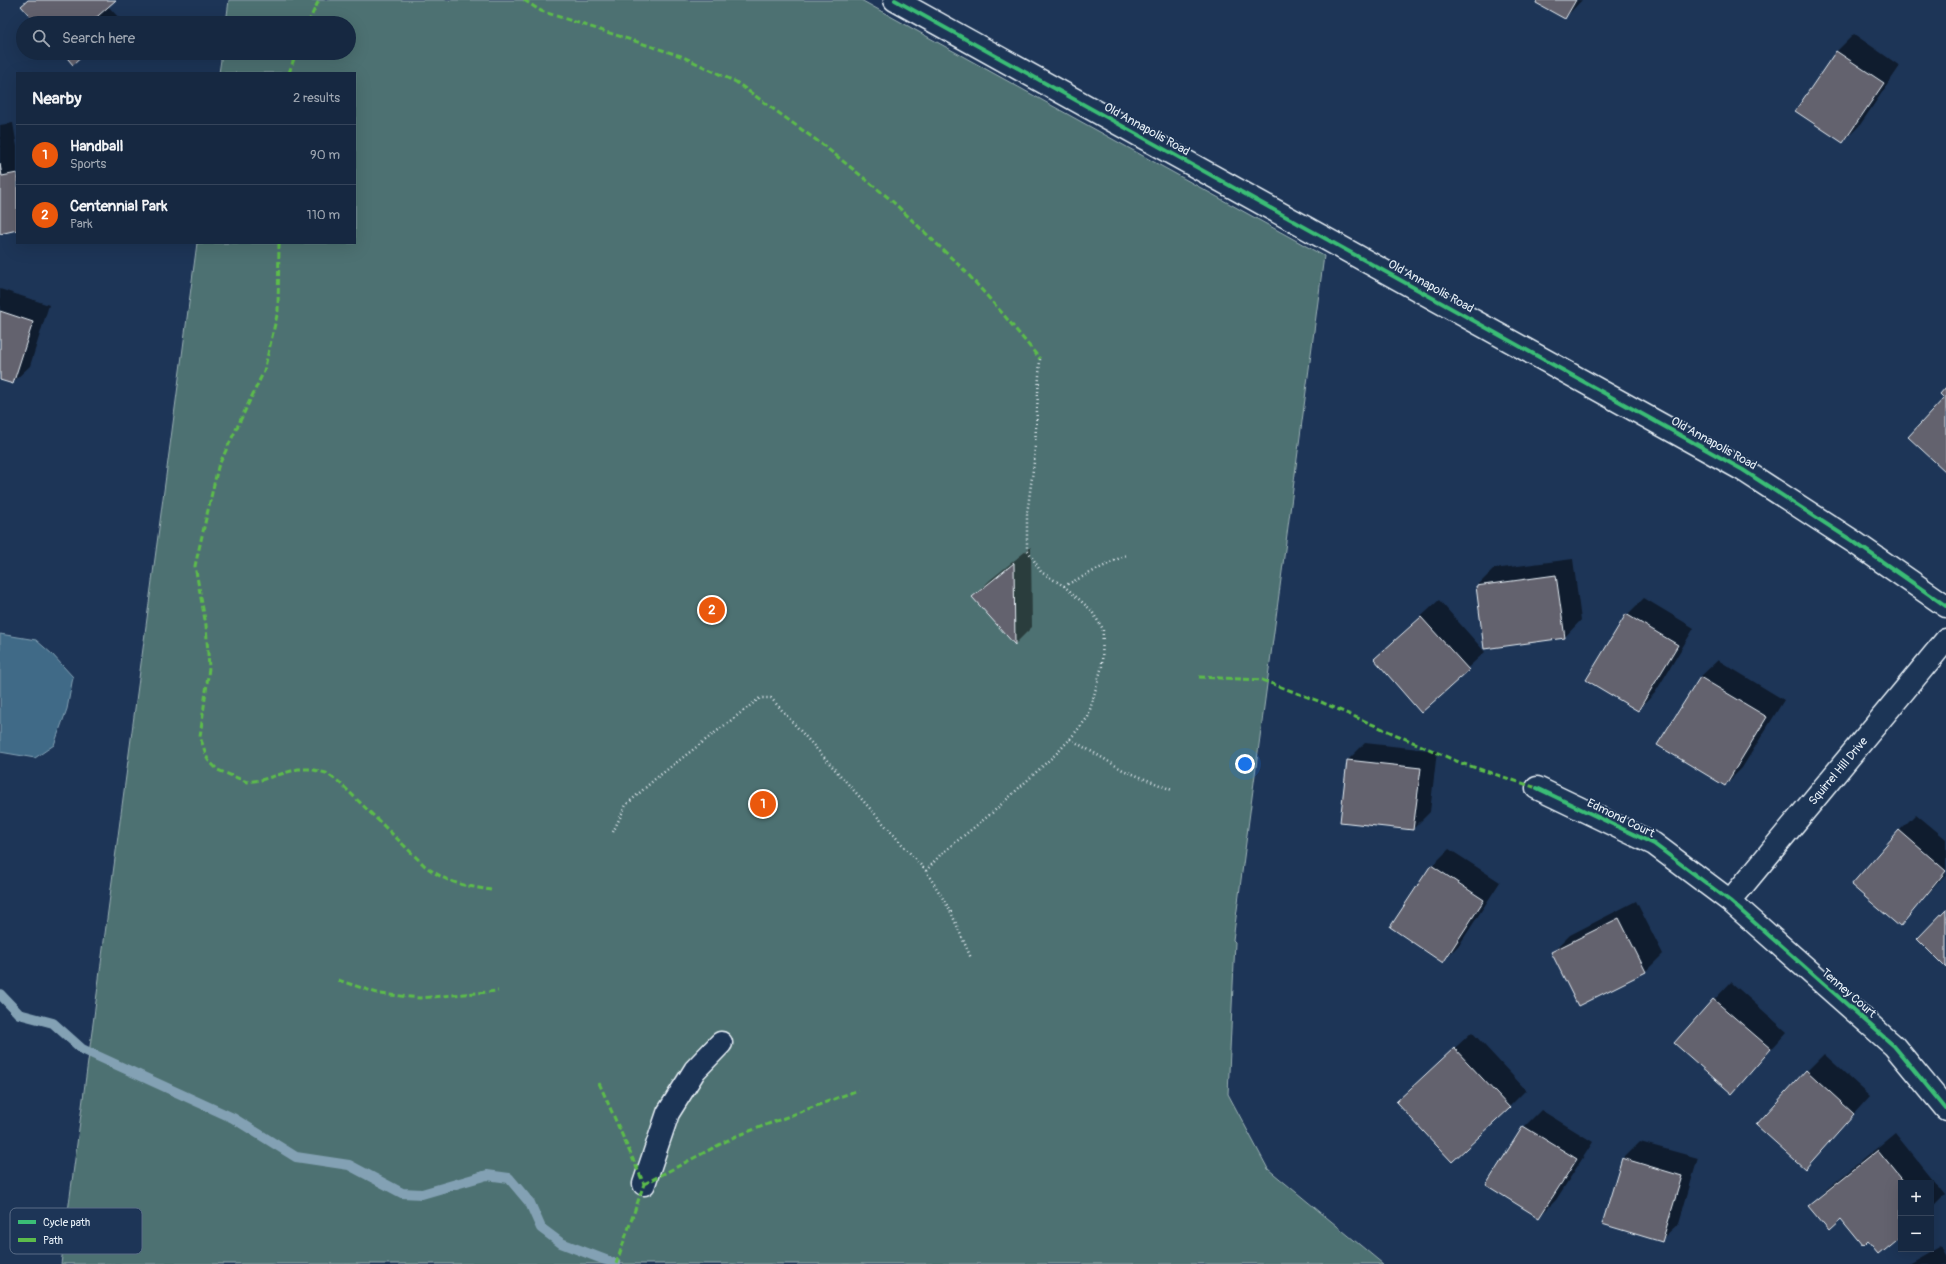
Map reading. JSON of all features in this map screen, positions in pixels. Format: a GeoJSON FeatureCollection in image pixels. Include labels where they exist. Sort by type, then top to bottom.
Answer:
{"type":"FeatureCollection","features":[{"type":"Feature","properties":{"kind":"street","name":"Old Annapolis Road"},"geometry":{"type":"LineString","coordinates":[[895,0],[1743,470],[1854,542],[1946,606]]}},
{"type":"Feature","properties":{"kind":"street","name":"Squirrel Hill Drive"},"geometry":{"type":"LineString","coordinates":[[1730,901],[1946,640]]}},
{"type":"Feature","properties":{"kind":"street","name":"Edmond Court"},"geometry":{"type":"LineString","coordinates":[[1537,788],[1654,844],[1730,901]]}},
{"type":"Feature","properties":{"kind":"street","name":"Tenney Court"},"geometry":{"type":"LineString","coordinates":[[1730,901],[1894,1046],[1946,1109]]}},
{"type":"Feature","properties":{"kind":"street"},"geometry":{"type":"LineString","coordinates":[[644,1184],[668,1113],[695,1070],[721,1043]]}},
{"type":"Feature","properties":{"kind":"path"},"geometry":{"type":"LineString","coordinates":[[926,871],[941,854],[992,813],[1070,739],[1088,717],[1102,666],[1103,630],[1092,610],[1064,586],[1041,572],[1027,550],[1027,514],[1034,462],[1040,359]]}},
{"type":"Feature","properties":{"kind":"path"},"geometry":{"type":"LineString","coordinates":[[1064,586],[1126,555]]}},
{"type":"Feature","properties":{"kind":"path"},"geometry":{"type":"LineString","coordinates":[[613,832],[626,805],[655,779],[760,698],[771,698],[926,871],[950,910],[971,958]]}},
{"type":"Feature","properties":{"kind":"path"},"geometry":{"type":"LineString","coordinates":[[1070,739],[1124,770],[1172,790]]}},
{"type":"Feature","properties":{"kind":"green space"},"geometry":{"type":"Polygon","coordinates":[[[229,0],[861,0],[1324,256],[1233,940],[1235,942],[1228,1094],[1268,1169],[1383,1264],[61,1264],[62,1254],[142,1254],[142,1208],[68,1208],[197,244],[356,244],[356,72],[219,72],[221,60],[356,60],[356,16],[227,16],[229,0]]]}},
{"type":"Feature","properties":{"kind":"water"},"geometry":{"type":"Polygon","coordinates":[[[0,634],[36,640],[52,654],[73,677],[67,709],[54,745],[35,758],[0,752],[0,634]]]}},
{"type":"Feature","properties":{"kind":"building"},"geometry":{"type":"Polygon","coordinates":[[[28,0],[116,0],[98,16],[30,16],[21,6],[28,0]]]}},
{"type":"Feature","properties":{"kind":"building"},"geometry":{"type":"Polygon","coordinates":[[[1537,0],[1576,0],[1565,19],[1536,3],[1537,0]]]}},
{"type":"Feature","properties":{"kind":"building"},"geometry":{"type":"Polygon","coordinates":[[[1836,51],[1884,83],[1843,143],[1795,111],[1836,51]]]}},
{"type":"Feature","properties":{"kind":"building"},"geometry":{"type":"Polygon","coordinates":[[[69,60],[78,60],[73,65],[69,60]]]}},
{"type":"Feature","properties":{"kind":"building"},"geometry":{"type":"Polygon","coordinates":[[[0,164],[2,176],[16,173],[16,230],[0,234],[0,164]]]}},
{"type":"Feature","properties":{"kind":"building"},"geometry":{"type":"Polygon","coordinates":[[[0,311],[33,322],[13,384],[0,380],[0,311]]]}},
{"type":"Feature","properties":{"kind":"building"},"geometry":{"type":"Polygon","coordinates":[[[1946,387],[1946,472],[1908,437],[1944,398],[1940,394],[1946,387]]]}},
{"type":"Feature","properties":{"kind":"building"},"geometry":{"type":"Polygon","coordinates":[[[1014,563],[1015,645],[972,597],[1014,563]]]}},
{"type":"Feature","properties":{"kind":"building"},"geometry":{"type":"Polygon","coordinates":[[[1556,575],[1565,638],[1484,649],[1476,586],[1556,575]]]}},
{"type":"Feature","properties":{"kind":"building"},"geometry":{"type":"Polygon","coordinates":[[[1626,614],[1678,645],[1638,711],[1586,680],[1626,614]]]}},
{"type":"Feature","properties":{"kind":"building"},"geometry":{"type":"Polygon","coordinates":[[[1421,617],[1469,670],[1421,713],[1374,659],[1421,617]]]}},
{"type":"Feature","properties":{"kind":"building"},"geometry":{"type":"Polygon","coordinates":[[[1700,677],[1767,717],[1725,786],[1657,745],[1700,677]]]}},
{"type":"Feature","properties":{"kind":"building"},"geometry":{"type":"Polygon","coordinates":[[[1347,760],[1421,768],[1413,830],[1340,822],[1347,760]]]}},
{"type":"Feature","properties":{"kind":"building"},"geometry":{"type":"Polygon","coordinates":[[[1899,830],[1946,871],[1900,927],[1851,885],[1899,830]]]}},
{"type":"Feature","properties":{"kind":"building"},"geometry":{"type":"Polygon","coordinates":[[[1431,865],[1484,900],[1443,963],[1390,927],[1431,865]]]}},
{"type":"Feature","properties":{"kind":"building"},"geometry":{"type":"Polygon","coordinates":[[[1946,909],[1946,968],[1917,939],[1946,909]]]}},
{"type":"Feature","properties":{"kind":"building"},"geometry":{"type":"Polygon","coordinates":[[[1619,918],[1646,972],[1578,1006],[1551,952],[1619,918]]]}},
{"type":"Feature","properties":{"kind":"building"},"geometry":{"type":"Polygon","coordinates":[[[1713,999],[1771,1049],[1732,1094],[1674,1043],[1713,999]]]}},
{"type":"Feature","properties":{"kind":"building"},"geometry":{"type":"Polygon","coordinates":[[[1454,1048],[1510,1108],[1452,1162],[1396,1102],[1454,1048]]]}},
{"type":"Feature","properties":{"kind":"building"},"geometry":{"type":"Polygon","coordinates":[[[1806,1070],[1854,1114],[1805,1169],[1756,1125],[1806,1070]]]}},
{"type":"Feature","properties":{"kind":"building"},"geometry":{"type":"Polygon","coordinates":[[[1523,1126],[1577,1159],[1539,1218],[1486,1185],[1523,1126]]]}},
{"type":"Feature","properties":{"kind":"building"},"geometry":{"type":"Polygon","coordinates":[[[1878,1150],[1903,1180],[1898,1180],[1898,1237],[1878,1254],[1868,1242],[1863,1247],[1841,1220],[1829,1231],[1808,1206],[1878,1150]]]}},
{"type":"Feature","properties":{"kind":"building"},"geometry":{"type":"Polygon","coordinates":[[[1622,1158],[1682,1176],[1662,1242],[1602,1224],[1622,1158]]]}},
{"type":"Feature","properties":{"kind":"waterway"},"geometry":{"type":"LineString","coordinates":[[0,994],[19,1014],[53,1023],[82,1049],[233,1118],[296,1157],[349,1165],[402,1193],[422,1194],[487,1175],[509,1178],[530,1203],[541,1228],[561,1243],[616,1264]]}},
{"type":"Feature","properties":{"kind":"marked path"},"geometry":{"type":"LineString","coordinates":[[311,16],[319,0]]}},
{"type":"Feature","properties":{"kind":"marked path"},"geometry":{"type":"LineString","coordinates":[[524,0],[541,11],[681,56],[736,82],[823,145],[890,199],[965,271],[1040,359]]}},
{"type":"Feature","properties":{"kind":"marked path"},"geometry":{"type":"LineString","coordinates":[[289,72],[294,60]]}},
{"type":"Feature","properties":{"kind":"marked path"},"geometry":{"type":"LineString","coordinates":[[279,244],[278,311],[264,371],[218,467],[195,566],[206,625],[209,668],[200,737],[208,760],[218,770],[247,782],[261,780],[298,769],[310,769],[326,773],[339,782],[425,866],[441,877],[456,883],[491,890]]}},
{"type":"Feature","properties":{"kind":"marked path"},"geometry":{"type":"LineString","coordinates":[[1199,677],[1262,680],[1321,702],[1461,763],[1537,788]]}},
{"type":"Feature","properties":{"kind":"marked path"},"geometry":{"type":"LineString","coordinates":[[338,980],[380,994],[420,998],[498,991]]}},
{"type":"Feature","properties":{"kind":"marked path"},"geometry":{"type":"LineString","coordinates":[[599,1083],[644,1184],[616,1264]]}},
{"type":"Feature","properties":{"kind":"marked path"},"geometry":{"type":"LineString","coordinates":[[644,1184],[734,1137],[858,1090]]}},
{"type":"Feature","properties":{"kind":"cycle path"},"geometry":{"type":"LineString","coordinates":[[895,0],[1743,470],[1854,542],[1946,606]]}},
{"type":"Feature","properties":{"kind":"cycle path"},"geometry":{"type":"LineString","coordinates":[[1537,788],[1654,844],[1730,901],[1894,1046],[1946,1109]]}},
{"type":"Feature","properties":{"kind":"place","name":"Centennial Park"},"geometry":{"type":"Point","coordinates":[712,610]}},
{"type":"Feature","properties":{"kind":"place","name":"Handball"},"geometry":{"type":"Point","coordinates":[763,804]}}]}
